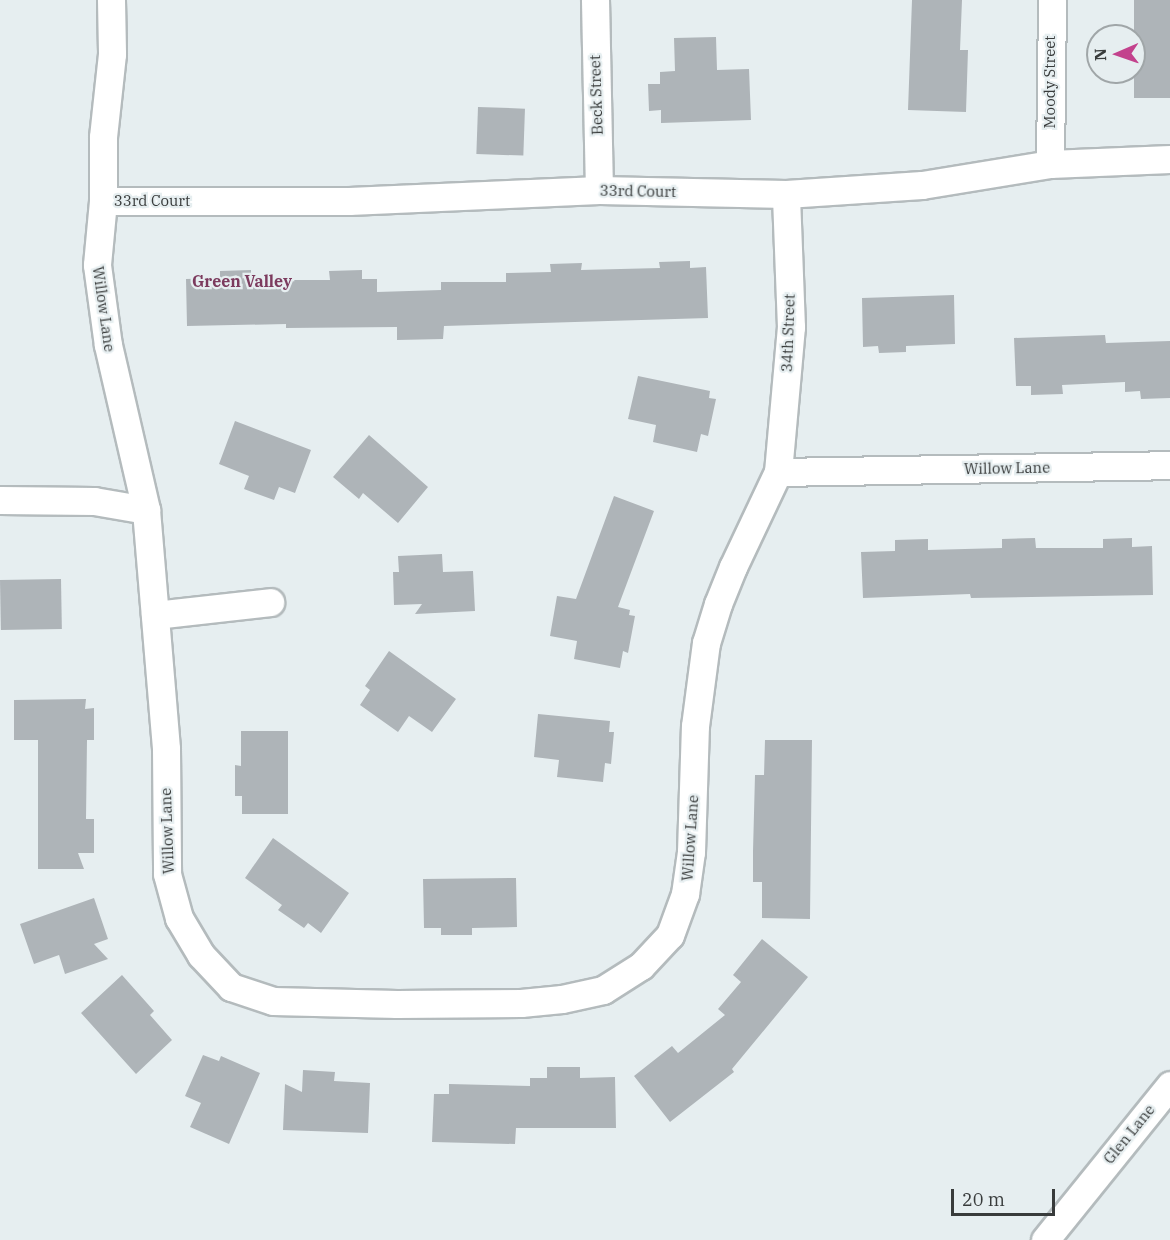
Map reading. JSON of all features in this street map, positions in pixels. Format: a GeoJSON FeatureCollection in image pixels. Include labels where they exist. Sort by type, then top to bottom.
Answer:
{"type":"FeatureCollection","features":[{"type":"Feature","properties":{"kind":"street","name":"Willow Lane"},"geometry":{"type":"LineString","coordinates":[[111,0],[112,54],[103,137],[103,201],[97,265],[108,345],[146,510],[166,748],[166,874],[179,918],[201,955],[231,987],[273,1001],[314,1004],[521,1003],[562,999],[603,990],[641,966],[670,935],[685,894],[691,852],[695,726],[706,643],[729,576],[778,472],[1170,465]]}},
{"type":"Feature","properties":{"kind":"street","name":"Beck Street"},"geometry":{"type":"LineString","coordinates":[[595,0],[599,190]]}},
{"type":"Feature","properties":{"kind":"street","name":"Moody Street"},"geometry":{"type":"LineString","coordinates":[[1050,164],[1052,0]]}},
{"type":"Feature","properties":{"kind":"street","name":"33rd Court"},"geometry":{"type":"LineString","coordinates":[[103,201],[349,201],[599,190],[786,194],[922,185],[1050,164],[1170,159]]}},
{"type":"Feature","properties":{"kind":"street","name":"34th Street"},"geometry":{"type":"LineString","coordinates":[[778,472],[791,327],[786,194]]}},
{"type":"Feature","properties":{"kind":"street"},"geometry":{"type":"LineString","coordinates":[[0,500],[94,501],[146,510]]}},
{"type":"Feature","properties":{"kind":"street"},"geometry":{"type":"LineString","coordinates":[[155,615],[270,602]]}},
{"type":"Feature","properties":{"kind":"street","name":"Glen Lane"},"geometry":{"type":"LineString","coordinates":[[1045,1240],[1170,1085]]}},
{"type":"Feature","properties":{"kind":"building"},"geometry":{"type":"Polygon","coordinates":[[[912,0],[962,0],[960,50],[968,50],[966,112],[908,110],[912,0]]]}},
{"type":"Feature","properties":{"kind":"building"},"geometry":{"type":"Polygon","coordinates":[[[1134,0],[1170,0],[1170,98],[1134,98],[1134,84],[1146,84],[1146,24],[1134,24],[1134,0]]]}},
{"type":"Feature","properties":{"kind":"building"},"geometry":{"type":"Polygon","coordinates":[[[716,37],[717,70],[749,69],[751,120],[661,123],[661,110],[649,111],[648,84],[660,84],[660,72],[675,71],[674,38],[716,37]]]}},
{"type":"Feature","properties":{"kind":"building"},"geometry":{"type":"Polygon","coordinates":[[[478,107],[525,109],[523,156],[476,154],[478,107]]]}},
{"type":"Feature","properties":{"kind":"building"},"geometry":{"type":"Polygon","coordinates":[[[690,261],[690,268],[706,267],[708,318],[444,326],[443,339],[397,340],[397,327],[286,328],[286,324],[187,326],[186,279],[220,278],[220,271],[251,270],[251,277],[267,277],[267,280],[330,280],[329,271],[362,270],[362,279],[377,279],[377,292],[441,290],[441,282],[506,282],[506,273],[551,272],[550,264],[582,263],[581,270],[660,268],[659,262],[690,261]]]}},
{"type":"Feature","properties":{"kind":"building"},"geometry":{"type":"Polygon","coordinates":[[[954,295],[955,344],[906,346],[906,352],[879,353],[878,346],[863,347],[862,298],[954,295]]]}},
{"type":"Feature","properties":{"kind":"building"},"geometry":{"type":"Polygon","coordinates":[[[1105,335],[1106,343],[1170,341],[1170,398],[1141,399],[1140,391],[1125,392],[1125,382],[1062,385],[1063,394],[1031,395],[1031,386],[1016,386],[1014,338],[1105,335]]]}},
{"type":"Feature","properties":{"kind":"building"},"geometry":{"type":"Polygon","coordinates":[[[638,376],[710,391],[709,398],[716,399],[708,436],[701,434],[697,452],[653,442],[656,425],[628,419],[638,376]]]}},
{"type":"Feature","properties":{"kind":"building"},"geometry":{"type":"Polygon","coordinates":[[[235,421],[311,450],[295,493],[279,487],[274,500],[244,489],[249,476],[219,464],[235,421]]]}},
{"type":"Feature","properties":{"kind":"building"},"geometry":{"type":"Polygon","coordinates":[[[369,435],[428,487],[398,523],[363,493],[359,499],[333,477],[369,435]]]}},
{"type":"Feature","properties":{"kind":"building"},"geometry":{"type":"Polygon","coordinates":[[[614,496],[654,511],[618,607],[630,610],[629,615],[635,616],[628,653],[623,651],[620,668],[574,659],[577,641],[550,636],[557,596],[576,599],[614,496]]]}},
{"type":"Feature","properties":{"kind":"building"},"geometry":{"type":"Polygon","coordinates":[[[1035,538],[1036,548],[1103,548],[1103,539],[1132,538],[1132,547],[1152,546],[1153,595],[971,598],[970,594],[863,598],[861,552],[895,551],[895,540],[928,539],[928,550],[1002,548],[1002,539],[1035,538]]]}},
{"type":"Feature","properties":{"kind":"building"},"geometry":{"type":"Polygon","coordinates":[[[442,554],[443,572],[473,571],[475,611],[415,614],[422,604],[394,605],[393,572],[399,572],[398,556],[442,554]]]}},
{"type":"Feature","properties":{"kind":"building"},"geometry":{"type":"Polygon","coordinates":[[[61,579],[62,629],[1,630],[0,580],[61,579]]]}},
{"type":"Feature","properties":{"kind":"building"},"geometry":{"type":"Polygon","coordinates":[[[389,651],[456,699],[432,732],[409,716],[398,732],[360,705],[370,690],[365,686],[389,651]]]}},
{"type":"Feature","properties":{"kind":"building"},"geometry":{"type":"Polygon","coordinates":[[[86,699],[85,709],[94,708],[94,740],[87,740],[86,819],[94,819],[94,853],[78,853],[84,869],[38,869],[38,740],[14,740],[14,700],[86,699]]]}},
{"type":"Feature","properties":{"kind":"building"},"geometry":{"type":"Polygon","coordinates":[[[538,714],[610,721],[609,732],[614,732],[611,764],[605,763],[603,782],[557,777],[559,760],[534,757],[538,714]]]}},
{"type":"Feature","properties":{"kind":"building"},"geometry":{"type":"Polygon","coordinates":[[[241,731],[288,731],[288,814],[242,814],[242,796],[235,796],[235,765],[241,766],[241,731]]]}},
{"type":"Feature","properties":{"kind":"building"},"geometry":{"type":"Polygon","coordinates":[[[765,740],[812,740],[810,919],[762,918],[762,882],[753,882],[753,851],[755,775],[764,775],[765,740]]]}},
{"type":"Feature","properties":{"kind":"building"},"geometry":{"type":"Polygon","coordinates":[[[273,838],[349,893],[321,933],[308,923],[304,928],[278,910],[282,905],[245,878],[273,838]]]}},
{"type":"Feature","properties":{"kind":"building"},"geometry":{"type":"Polygon","coordinates":[[[516,878],[517,927],[472,928],[472,935],[441,935],[441,928],[424,928],[423,879],[516,878]]]}},
{"type":"Feature","properties":{"kind":"building"},"geometry":{"type":"Polygon","coordinates":[[[94,898],[108,939],[94,944],[108,959],[65,974],[59,955],[34,964],[20,924],[94,898]]]}},
{"type":"Feature","properties":{"kind":"building"},"geometry":{"type":"Polygon","coordinates":[[[762,939],[808,977],[732,1069],[734,1072],[670,1122],[634,1076],[672,1046],[678,1053],[725,1015],[718,1009],[741,982],[733,975],[762,939]]]}},
{"type":"Feature","properties":{"kind":"building"},"geometry":{"type":"Polygon","coordinates":[[[122,975],[154,1011],[150,1015],[172,1040],[136,1074],[81,1013],[122,975]]]}},
{"type":"Feature","properties":{"kind":"building"},"geometry":{"type":"Polygon","coordinates":[[[203,1055],[219,1061],[221,1056],[260,1073],[229,1144],[190,1127],[201,1103],[185,1096],[203,1055]]]}},
{"type":"Feature","properties":{"kind":"building"},"geometry":{"type":"Polygon","coordinates":[[[547,1067],[580,1067],[580,1078],[615,1077],[616,1128],[516,1128],[515,1144],[432,1142],[434,1094],[449,1094],[449,1084],[530,1086],[530,1078],[547,1078],[547,1067]]]}},
{"type":"Feature","properties":{"kind":"building"},"geometry":{"type":"Polygon","coordinates":[[[303,1070],[335,1072],[334,1081],[370,1083],[368,1133],[283,1130],[285,1084],[302,1092],[303,1070]]]}},
{"type":"Feature","properties":{"kind":"district","name":"Green Valley"},"geometry":{"type":"Point","coordinates":[242,281]}}]}
